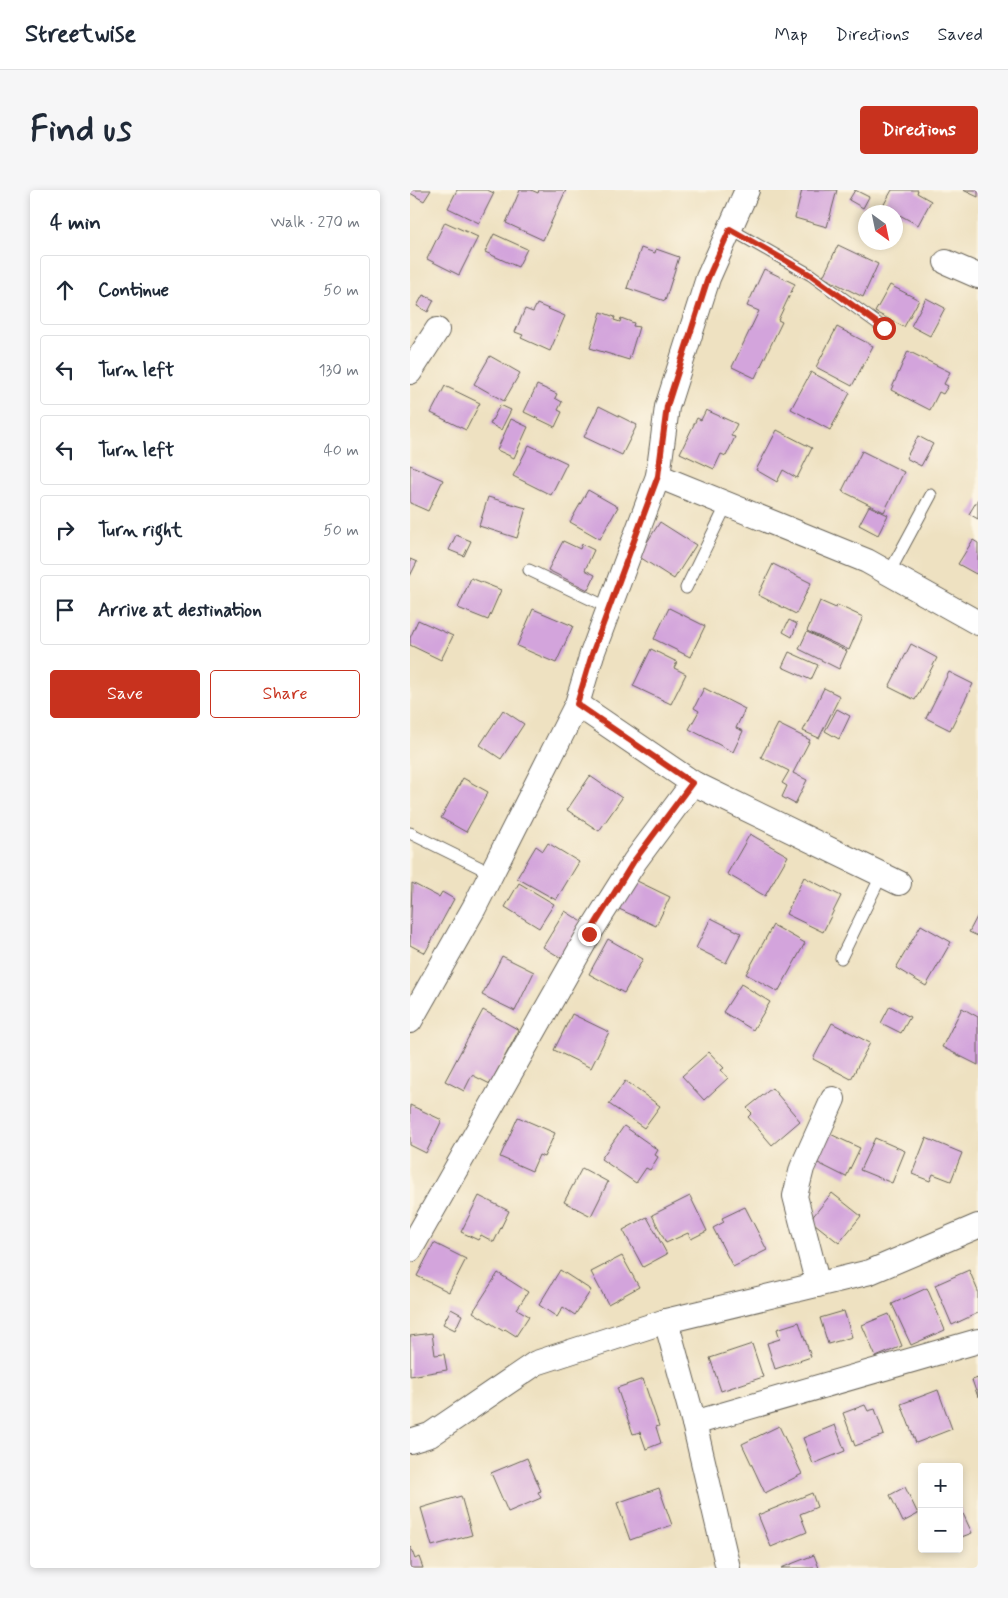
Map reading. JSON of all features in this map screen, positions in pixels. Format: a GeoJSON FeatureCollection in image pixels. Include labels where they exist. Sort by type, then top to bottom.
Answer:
{"type":"FeatureCollection","features":[{"type":"Feature","properties":{"kind":"street"},"geometry":{"type":"LineString","coordinates":[[410,1021],[491,873],[577,704],[609,608],[658,476],[667,406],[708,278],[747,190]]}},
{"type":"Feature","properties":{"kind":"street"},"geometry":{"type":"LineString","coordinates":[[946,262],[978,276]]}},
{"type":"Feature","properties":{"kind":"street"},"geometry":{"type":"LineString","coordinates":[[410,372],[437,330]]}},
{"type":"Feature","properties":{"kind":"street"},"geometry":{"type":"LineString","coordinates":[[658,476],[867,561],[978,623]]}},
{"type":"Feature","properties":{"kind":"street"},"geometry":{"type":"LineString","coordinates":[[577,704],[692,783],[891,878]]}},
{"type":"Feature","properties":{"kind":"street"},"geometry":{"type":"LineString","coordinates":[[410,1250],[589,934],[634,861],[692,783]]}},
{"type":"Feature","properties":{"kind":"street"},"geometry":{"type":"LineString","coordinates":[[818,1285],[795,1196],[802,1168],[834,1099]]}},
{"type":"Feature","properties":{"kind":"street"},"geometry":{"type":"LineString","coordinates":[[410,1441],[430,1435],[536,1363],[666,1321],[870,1272],[978,1226]]}},
{"type":"Feature","properties":{"kind":"street"},"geometry":{"type":"LineString","coordinates":[[666,1321],[694,1423],[728,1568]]}},
{"type":"Feature","properties":{"kind":"street"},"geometry":{"type":"LineString","coordinates":[[694,1423],[978,1341]]}},
{"type":"Feature","properties":{"kind":"lane"},"geometry":{"type":"LineString","coordinates":[[730,229],[811,275],[884,328]]}},
{"type":"Feature","properties":{"kind":"lane"},"geometry":{"type":"LineString","coordinates":[[888,573],[930,495]]}},
{"type":"Feature","properties":{"kind":"lane"},"geometry":{"type":"LineString","coordinates":[[686,588],[727,504]]}},
{"type":"Feature","properties":{"kind":"lane"},"geometry":{"type":"LineString","coordinates":[[529,570],[609,608]]}},
{"type":"Feature","properties":{"kind":"lane"},"geometry":{"type":"LineString","coordinates":[[410,834],[491,873]]}},
{"type":"Feature","properties":{"kind":"lane"},"geometry":{"type":"LineString","coordinates":[[841,958],[891,878]]}},
{"type":"Feature","properties":{"kind":"building"},"geometry":{"type":"Polygon","coordinates":[[[410,190],[431,190],[424,201],[410,193],[410,190]]]}},
{"type":"Feature","properties":{"kind":"building"},"geometry":{"type":"Polygon","coordinates":[[[457,190],[487,190],[494,193],[479,223],[448,208],[457,190]]]}},
{"type":"Feature","properties":{"kind":"building"},"geometry":{"type":"Polygon","coordinates":[[[520,190],[531,190],[538,193],[539,190],[566,190],[543,240],[506,223],[520,190]]]}},
{"type":"Feature","properties":{"kind":"building"},"geometry":{"type":"Polygon","coordinates":[[[802,190],[837,190],[827,227],[795,218],[802,190]]]}},
{"type":"Feature","properties":{"kind":"building"},"geometry":{"type":"Polygon","coordinates":[[[855,190],[869,197],[865,205],[858,205],[849,200],[855,190]]]}},
{"type":"Feature","properties":{"kind":"building"},"geometry":{"type":"Polygon","coordinates":[[[892,190],[918,190],[917,193],[931,201],[918,225],[903,217],[903,205],[884,205],[892,190]]]}},
{"type":"Feature","properties":{"kind":"building"},"geometry":{"type":"Polygon","coordinates":[[[963,190],[978,190],[978,197],[963,190]]]}},
{"type":"Feature","properties":{"kind":"building"},"geometry":{"type":"Polygon","coordinates":[[[445,222],[478,237],[459,275],[427,259],[445,222]]]}},
{"type":"Feature","properties":{"kind":"building"},"geometry":{"type":"Polygon","coordinates":[[[494,234],[527,249],[518,267],[485,252],[494,234]]]}},
{"type":"Feature","properties":{"kind":"building"},"geometry":{"type":"Polygon","coordinates":[[[838,245],[878,264],[863,297],[823,277],[838,245]]]}},
{"type":"Feature","properties":{"kind":"building"},"geometry":{"type":"Polygon","coordinates":[[[641,248],[655,253],[656,249],[679,257],[665,301],[627,288],[641,248]]]}},
{"type":"Feature","properties":{"kind":"building"},"geometry":{"type":"Polygon","coordinates":[[[764,269],[795,284],[778,320],[782,322],[755,378],[732,367],[759,311],[747,306],[764,269]]]}},
{"type":"Feature","properties":{"kind":"building"},"geometry":{"type":"Polygon","coordinates":[[[890,285],[919,300],[904,327],[875,312],[890,285]]]}},
{"type":"Feature","properties":{"kind":"building"},"geometry":{"type":"Polygon","coordinates":[[[423,295],[434,300],[428,312],[417,306],[423,295]]]}},
{"type":"Feature","properties":{"kind":"building"},"geometry":{"type":"Polygon","coordinates":[[[926,298],[945,308],[930,336],[911,326],[926,298]]]}},
{"type":"Feature","properties":{"kind":"building"},"geometry":{"type":"Polygon","coordinates":[[[537,304],[565,316],[550,351],[521,338],[523,335],[515,332],[525,309],[533,312],[537,304]]]}},
{"type":"Feature","properties":{"kind":"building"},"geometry":{"type":"Polygon","coordinates":[[[601,312],[615,317],[614,320],[620,322],[621,318],[634,323],[633,326],[639,327],[629,360],[590,348],[601,312]]]}},
{"type":"Feature","properties":{"kind":"building"},"geometry":{"type":"Polygon","coordinates":[[[837,327],[873,346],[852,386],[816,367],[837,327]]]}},
{"type":"Feature","properties":{"kind":"building"},"geometry":{"type":"Polygon","coordinates":[[[908,351],[950,372],[944,384],[948,386],[943,394],[939,392],[930,410],[891,390],[908,351]]]}},
{"type":"Feature","properties":{"kind":"building"},"geometry":{"type":"Polygon","coordinates":[[[490,356],[520,373],[504,401],[474,384],[490,356]]]}},
{"type":"Feature","properties":{"kind":"building"},"geometry":{"type":"Polygon","coordinates":[[[811,372],[850,393],[830,430],[791,409],[811,372]]]}},
{"type":"Feature","properties":{"kind":"building"},"geometry":{"type":"Polygon","coordinates":[[[537,385],[557,394],[555,398],[562,402],[558,410],[562,412],[555,427],[524,412],[537,385]]]}},
{"type":"Feature","properties":{"kind":"building"},"geometry":{"type":"Polygon","coordinates":[[[445,386],[480,403],[466,430],[431,413],[445,386]]]}},
{"type":"Feature","properties":{"kind":"building"},"geometry":{"type":"Polygon","coordinates":[[[500,405],[511,410],[501,430],[490,424],[500,405]]]}},
{"type":"Feature","properties":{"kind":"building"},"geometry":{"type":"Polygon","coordinates":[[[599,406],[637,425],[622,455],[584,437],[599,406]]]}},
{"type":"Feature","properties":{"kind":"building"},"geometry":{"type":"Polygon","coordinates":[[[706,410],[737,424],[731,436],[735,437],[726,456],[721,454],[714,469],[680,453],[697,418],[701,420],[706,410]]]}},
{"type":"Feature","properties":{"kind":"building"},"geometry":{"type":"Polygon","coordinates":[[[511,419],[528,427],[514,458],[497,450],[511,419]]]}},
{"type":"Feature","properties":{"kind":"building"},"geometry":{"type":"Polygon","coordinates":[[[777,430],[812,448],[797,478],[783,470],[777,482],[756,470],[777,430]]]}},
{"type":"Feature","properties":{"kind":"building"},"geometry":{"type":"Polygon","coordinates":[[[918,436],[933,444],[921,466],[906,458],[918,436]]]}},
{"type":"Feature","properties":{"kind":"building"},"geometry":{"type":"Polygon","coordinates":[[[529,445],[567,463],[551,495],[513,476],[529,445]]]}},
{"type":"Feature","properties":{"kind":"building"},"geometry":{"type":"Polygon","coordinates":[[[862,451],[904,472],[884,512],[842,491],[862,451]]]}},
{"type":"Feature","properties":{"kind":"building"},"geometry":{"type":"Polygon","coordinates":[[[410,465],[443,480],[428,511],[410,503],[410,465]]]}},
{"type":"Feature","properties":{"kind":"building"},"geometry":{"type":"Polygon","coordinates":[[[588,490],[618,507],[600,539],[570,522],[588,490]]]}},
{"type":"Feature","properties":{"kind":"building"},"geometry":{"type":"Polygon","coordinates":[[[488,497],[526,508],[517,538],[479,526],[488,497]]]}},
{"type":"Feature","properties":{"kind":"building"},"geometry":{"type":"Polygon","coordinates":[[[978,499],[978,519],[969,514],[978,499]]]}},
{"type":"Feature","properties":{"kind":"building"},"geometry":{"type":"Polygon","coordinates":[[[869,506],[888,515],[878,535],[859,525],[869,506]]]}},
{"type":"Feature","properties":{"kind":"building"},"geometry":{"type":"Polygon","coordinates":[[[660,522],[696,545],[674,579],[638,556],[660,522]]]}},
{"type":"Feature","properties":{"kind":"building"},"geometry":{"type":"Polygon","coordinates":[[[456,535],[471,541],[464,556],[449,550],[456,535]]]}},
{"type":"Feature","properties":{"kind":"building"},"geometry":{"type":"Polygon","coordinates":[[[973,540],[978,543],[978,571],[976,574],[958,564],[973,540]]]}},
{"type":"Feature","properties":{"kind":"building"},"geometry":{"type":"Polygon","coordinates":[[[563,541],[580,549],[582,544],[594,550],[585,570],[595,575],[588,590],[548,570],[563,541]]]}},
{"type":"Feature","properties":{"kind":"building"},"geometry":{"type":"Polygon","coordinates":[[[410,559],[417,562],[410,576],[410,559]]]}},
{"type":"Feature","properties":{"kind":"building"},"geometry":{"type":"Polygon","coordinates":[[[773,564],[811,583],[796,614],[758,595],[773,564]]]}},
{"type":"Feature","properties":{"kind":"building"},"geometry":{"type":"Polygon","coordinates":[[[471,578],[501,590],[488,620],[458,608],[471,578]]]}},
{"type":"Feature","properties":{"kind":"building"},"geometry":{"type":"Polygon","coordinates":[[[820,601],[836,608],[837,605],[863,617],[849,650],[807,631],[820,601]]]}},
{"type":"Feature","properties":{"kind":"building"},"geometry":{"type":"Polygon","coordinates":[[[669,608],[705,626],[690,657],[654,639],[669,608]]]}},
{"type":"Feature","properties":{"kind":"building"},"geometry":{"type":"Polygon","coordinates":[[[533,609],[573,626],[556,663],[517,646],[533,609]]]}},
{"type":"Feature","properties":{"kind":"building"},"geometry":{"type":"Polygon","coordinates":[[[418,620],[453,636],[441,660],[410,645],[410,638],[418,620]]]}},
{"type":"Feature","properties":{"kind":"building"},"geometry":{"type":"Polygon","coordinates":[[[789,620],[797,624],[792,637],[783,632],[789,620]]]}},
{"type":"Feature","properties":{"kind":"building"},"geometry":{"type":"Polygon","coordinates":[[[807,632],[847,651],[839,669],[799,649],[807,632]]]}},
{"type":"Feature","properties":{"kind":"building"},"geometry":{"type":"Polygon","coordinates":[[[911,644],[937,658],[915,700],[889,687],[911,644]]]}},
{"type":"Feature","properties":{"kind":"building"},"geometry":{"type":"Polygon","coordinates":[[[651,649],[677,662],[674,668],[686,674],[671,704],[633,686],[651,649]]]}},
{"type":"Feature","properties":{"kind":"building"},"geometry":{"type":"Polygon","coordinates":[[[789,652],[818,665],[811,680],[782,667],[789,652]]]}},
{"type":"Feature","properties":{"kind":"building"},"geometry":{"type":"Polygon","coordinates":[[[949,672],[973,684],[950,730],[926,718],[949,672]]]}},
{"type":"Feature","properties":{"kind":"building"},"geometry":{"type":"Polygon","coordinates":[[[704,688],[745,709],[736,728],[743,731],[733,752],[689,729],[699,711],[694,708],[704,688]]]}},
{"type":"Feature","properties":{"kind":"building"},"geometry":{"type":"Polygon","coordinates":[[[824,688],[840,696],[819,738],[803,731],[824,688]]]}},
{"type":"Feature","properties":{"kind":"building"},"geometry":{"type":"Polygon","coordinates":[[[837,709],[850,716],[839,739],[825,731],[837,709]]]}},
{"type":"Feature","properties":{"kind":"building"},"geometry":{"type":"Polygon","coordinates":[[[503,710],[524,724],[501,759],[480,745],[503,710]]]}},
{"type":"Feature","properties":{"kind":"building"},"geometry":{"type":"Polygon","coordinates":[[[778,724],[810,740],[793,773],[807,780],[795,804],[782,797],[787,786],[782,783],[789,771],[761,757],[778,724]]]}},
{"type":"Feature","properties":{"kind":"building"},"geometry":{"type":"Polygon","coordinates":[[[590,776],[622,798],[599,831],[567,810],[590,776]]]}},
{"type":"Feature","properties":{"kind":"building"},"geometry":{"type":"Polygon","coordinates":[[[463,778],[488,792],[466,832],[441,818],[463,778]]]}},
{"type":"Feature","properties":{"kind":"building"},"geometry":{"type":"Polygon","coordinates":[[[750,834],[788,856],[765,896],[727,874],[750,834]]]}},
{"type":"Feature","properties":{"kind":"building"},"geometry":{"type":"Polygon","coordinates":[[[548,843],[579,862],[556,900],[517,878],[536,846],[543,851],[548,843]]]}},
{"type":"Feature","properties":{"kind":"building"},"geometry":{"type":"Polygon","coordinates":[[[804,877],[841,896],[823,932],[786,914],[804,877]]]}},
{"type":"Feature","properties":{"kind":"building"},"geometry":{"type":"Polygon","coordinates":[[[633,879],[670,897],[656,926],[619,909],[633,879]]]}},
{"type":"Feature","properties":{"kind":"building"},"geometry":{"type":"Polygon","coordinates":[[[412,883],[439,897],[442,892],[454,899],[425,953],[410,945],[412,883]]]}},
{"type":"Feature","properties":{"kind":"building"},"geometry":{"type":"Polygon","coordinates":[[[519,883],[554,904],[539,928],[505,907],[519,883]]]}},
{"type":"Feature","properties":{"kind":"building"},"geometry":{"type":"Polygon","coordinates":[[[565,911],[584,923],[563,959],[543,947],[565,911]]]}},
{"type":"Feature","properties":{"kind":"building"},"geometry":{"type":"Polygon","coordinates":[[[978,915],[978,936],[969,932],[978,915]]]}},
{"type":"Feature","properties":{"kind":"building"},"geometry":{"type":"Polygon","coordinates":[[[711,918],[741,933],[726,963],[696,948],[711,918]]]}},
{"type":"Feature","properties":{"kind":"building"},"geometry":{"type":"Polygon","coordinates":[[[773,925],[805,943],[778,992],[746,974],[773,925]]]}},
{"type":"Feature","properties":{"kind":"building"},"geometry":{"type":"Polygon","coordinates":[[[921,925],[951,942],[926,986],[896,968],[921,925]]]}},
{"type":"Feature","properties":{"kind":"building"},"geometry":{"type":"Polygon","coordinates":[[[608,939],[643,959],[624,993],[589,974],[608,939]]]}},
{"type":"Feature","properties":{"kind":"building"},"geometry":{"type":"Polygon","coordinates":[[[502,956],[534,972],[515,1011],[482,995],[502,956]]]}},
{"type":"Feature","properties":{"kind":"building"},"geometry":{"type":"Polygon","coordinates":[[[741,984],[770,1002],[753,1030],[723,1012],[741,984]]]}},
{"type":"Feature","properties":{"kind":"building"},"geometry":{"type":"Polygon","coordinates":[[[890,1006],[910,1017],[901,1033],[881,1023],[890,1006]]]}},
{"type":"Feature","properties":{"kind":"building"},"geometry":{"type":"Polygon","coordinates":[[[962,1008],[978,1017],[978,1065],[942,1047],[962,1008]]]}},
{"type":"Feature","properties":{"kind":"building"},"geometry":{"type":"Polygon","coordinates":[[[483,1010],[519,1030],[490,1084],[472,1075],[464,1091],[445,1081],[483,1010]]]}},
{"type":"Feature","properties":{"kind":"building"},"geometry":{"type":"Polygon","coordinates":[[[572,1014],[609,1032],[591,1068],[554,1050],[572,1014]]]}},
{"type":"Feature","properties":{"kind":"building"},"geometry":{"type":"Polygon","coordinates":[[[832,1023],[870,1043],[851,1079],[813,1059],[832,1023]]]}},
{"type":"Feature","properties":{"kind":"building"},"geometry":{"type":"Polygon","coordinates":[[[709,1052],[724,1068],[721,1070],[728,1078],[704,1100],[682,1076],[709,1052]]]}},
{"type":"Feature","properties":{"kind":"building"},"geometry":{"type":"Polygon","coordinates":[[[625,1081],[660,1106],[644,1128],[609,1104],[625,1081]]]}},
{"type":"Feature","properties":{"kind":"building"},"geometry":{"type":"Polygon","coordinates":[[[772,1088],[800,1121],[772,1145],[748,1117],[752,1113],[747,1108],[772,1088]]]}},
{"type":"Feature","properties":{"kind":"building"},"geometry":{"type":"Polygon","coordinates":[[[410,1105],[442,1120],[426,1153],[410,1145],[410,1105]]]}},
{"type":"Feature","properties":{"kind":"building"},"geometry":{"type":"Polygon","coordinates":[[[518,1117],[555,1133],[544,1157],[539,1155],[532,1171],[500,1157],[518,1117]]]}},
{"type":"Feature","properties":{"kind":"building"},"geometry":{"type":"Polygon","coordinates":[[[624,1126],[658,1150],[655,1155],[658,1157],[650,1170],[646,1168],[636,1183],[601,1159],[624,1126]]]}},
{"type":"Feature","properties":{"kind":"building"},"geometry":{"type":"Polygon","coordinates":[[[826,1132],[860,1148],[846,1177],[812,1160],[826,1132]]]}},
{"type":"Feature","properties":{"kind":"building"},"geometry":{"type":"Polygon","coordinates":[[[875,1138],[905,1151],[892,1183],[860,1170],[875,1138]]]}},
{"type":"Feature","properties":{"kind":"building"},"geometry":{"type":"Polygon","coordinates":[[[926,1138],[962,1153],[951,1181],[933,1174],[930,1181],[912,1174],[926,1138]]]}},
{"type":"Feature","properties":{"kind":"building"},"geometry":{"type":"Polygon","coordinates":[[[582,1168],[608,1182],[591,1216],[564,1202],[582,1168]]]}},
{"type":"Feature","properties":{"kind":"building"},"geometry":{"type":"Polygon","coordinates":[[[832,1193],[861,1216],[839,1243],[810,1220],[832,1193]]]}},
{"type":"Feature","properties":{"kind":"building"},"geometry":{"type":"Polygon","coordinates":[[[479,1196],[509,1211],[494,1242],[481,1235],[478,1240],[461,1232],[479,1196]]]}},
{"type":"Feature","properties":{"kind":"building"},"geometry":{"type":"Polygon","coordinates":[[[690,1196],[707,1231],[691,1239],[688,1233],[666,1243],[652,1215],[690,1196]]]}},
{"type":"Feature","properties":{"kind":"building"},"geometry":{"type":"Polygon","coordinates":[[[745,1207],[767,1250],[733,1267],[713,1228],[724,1222],[722,1218],[745,1207]]]}},
{"type":"Feature","properties":{"kind":"building"},"geometry":{"type":"Polygon","coordinates":[[[647,1217],[667,1254],[643,1267],[623,1230],[647,1217]]]}},
{"type":"Feature","properties":{"kind":"building"},"geometry":{"type":"Polygon","coordinates":[[[434,1243],[466,1259],[449,1292],[417,1276],[434,1243]]]}},
{"type":"Feature","properties":{"kind":"building"},"geometry":{"type":"Polygon","coordinates":[[[622,1256],[639,1287],[608,1304],[591,1272],[622,1256]]]}},
{"type":"Feature","properties":{"kind":"building"},"geometry":{"type":"Polygon","coordinates":[[[560,1270],[591,1290],[575,1315],[563,1307],[557,1317],[539,1305],[560,1270]]]}},
{"type":"Feature","properties":{"kind":"building"},"geometry":{"type":"Polygon","coordinates":[[[969,1270],[978,1291],[978,1313],[952,1325],[935,1285],[969,1270]]]}},
{"type":"Feature","properties":{"kind":"building"},"geometry":{"type":"Polygon","coordinates":[[[498,1273],[528,1292],[517,1309],[529,1316],[516,1336],[505,1329],[503,1331],[473,1312],[498,1273]]]}},
{"type":"Feature","properties":{"kind":"building"},"geometry":{"type":"Polygon","coordinates":[[[927,1288],[945,1330],[911,1345],[892,1304],[927,1288]]]}},
{"type":"Feature","properties":{"kind":"building"},"geometry":{"type":"Polygon","coordinates":[[[451,1309],[462,1315],[455,1330],[443,1324],[451,1309]]]}},
{"type":"Feature","properties":{"kind":"building"},"geometry":{"type":"Polygon","coordinates":[[[844,1311],[852,1337],[828,1344],[820,1318],[844,1311]]]}},
{"type":"Feature","properties":{"kind":"building"},"geometry":{"type":"Polygon","coordinates":[[[889,1314],[902,1346],[876,1357],[862,1325],[889,1314]]]}},
{"type":"Feature","properties":{"kind":"building"},"geometry":{"type":"Polygon","coordinates":[[[799,1322],[811,1357],[775,1369],[767,1343],[780,1339],[777,1329],[799,1322]]]}},
{"type":"Feature","properties":{"kind":"building"},"geometry":{"type":"Polygon","coordinates":[[[432,1333],[435,1355],[444,1354],[447,1370],[410,1376],[410,1336],[432,1333]]]}},
{"type":"Feature","properties":{"kind":"building"},"geometry":{"type":"Polygon","coordinates":[[[752,1344],[763,1377],[721,1391],[710,1358],[752,1344]]]}},
{"type":"Feature","properties":{"kind":"building"},"geometry":{"type":"Polygon","coordinates":[[[978,1378],[978,1397],[972,1380],[978,1378]]]}},
{"type":"Feature","properties":{"kind":"building"},"geometry":{"type":"Polygon","coordinates":[[[643,1379],[659,1426],[656,1427],[661,1443],[646,1449],[640,1432],[633,1434],[617,1388],[643,1379]]]}},
{"type":"Feature","properties":{"kind":"building"},"geometry":{"type":"Polygon","coordinates":[[[938,1390],[952,1429],[916,1443],[901,1404],[938,1390]]]}},
{"type":"Feature","properties":{"kind":"building"},"geometry":{"type":"Polygon","coordinates":[[[865,1405],[868,1411],[875,1409],[884,1435],[855,1446],[843,1413],[865,1405]]]}},
{"type":"Feature","properties":{"kind":"building"},"geometry":{"type":"Polygon","coordinates":[[[835,1425],[845,1451],[813,1464],[803,1438],[835,1425]]]}},
{"type":"Feature","properties":{"kind":"building"},"geometry":{"type":"Polygon","coordinates":[[[779,1426],[802,1474],[765,1493],[742,1444],[779,1426]]]}},
{"type":"Feature","properties":{"kind":"building"},"geometry":{"type":"Polygon","coordinates":[[[527,1458],[541,1491],[538,1492],[541,1498],[508,1512],[491,1473],[527,1458]]]}},
{"type":"Feature","properties":{"kind":"building"},"geometry":{"type":"Polygon","coordinates":[[[905,1487],[918,1514],[903,1522],[890,1495],[905,1487]]]}},
{"type":"Feature","properties":{"kind":"building"},"geometry":{"type":"Polygon","coordinates":[[[659,1488],[672,1525],[630,1540],[617,1503],[659,1488]]]}},
{"type":"Feature","properties":{"kind":"building"},"geometry":{"type":"Polygon","coordinates":[[[812,1493],[817,1507],[800,1514],[807,1532],[771,1547],[758,1515],[812,1493]]]}},
{"type":"Feature","properties":{"kind":"building"},"geometry":{"type":"Polygon","coordinates":[[[461,1496],[472,1535],[432,1546],[421,1508],[461,1496]]]}},
{"type":"Feature","properties":{"kind":"building"},"geometry":{"type":"Polygon","coordinates":[[[963,1514],[972,1533],[963,1536],[963,1514]]]}},
{"type":"Feature","properties":{"kind":"building"},"geometry":{"type":"Polygon","coordinates":[[[410,1546],[415,1559],[419,1557],[423,1568],[410,1568],[410,1546]]]}},
{"type":"Feature","properties":{"kind":"building"},"geometry":{"type":"Polygon","coordinates":[[[814,1555],[819,1568],[781,1568],[814,1555]]]}},
{"type":"Feature","properties":{"kind":"route"},"geometry":{"type":"LineString","coordinates":[[589,934],[634,861],[692,783],[577,704],[592,654],[658,476],[667,406],[708,278],[730,229],[811,275],[884,328]]}}]}
